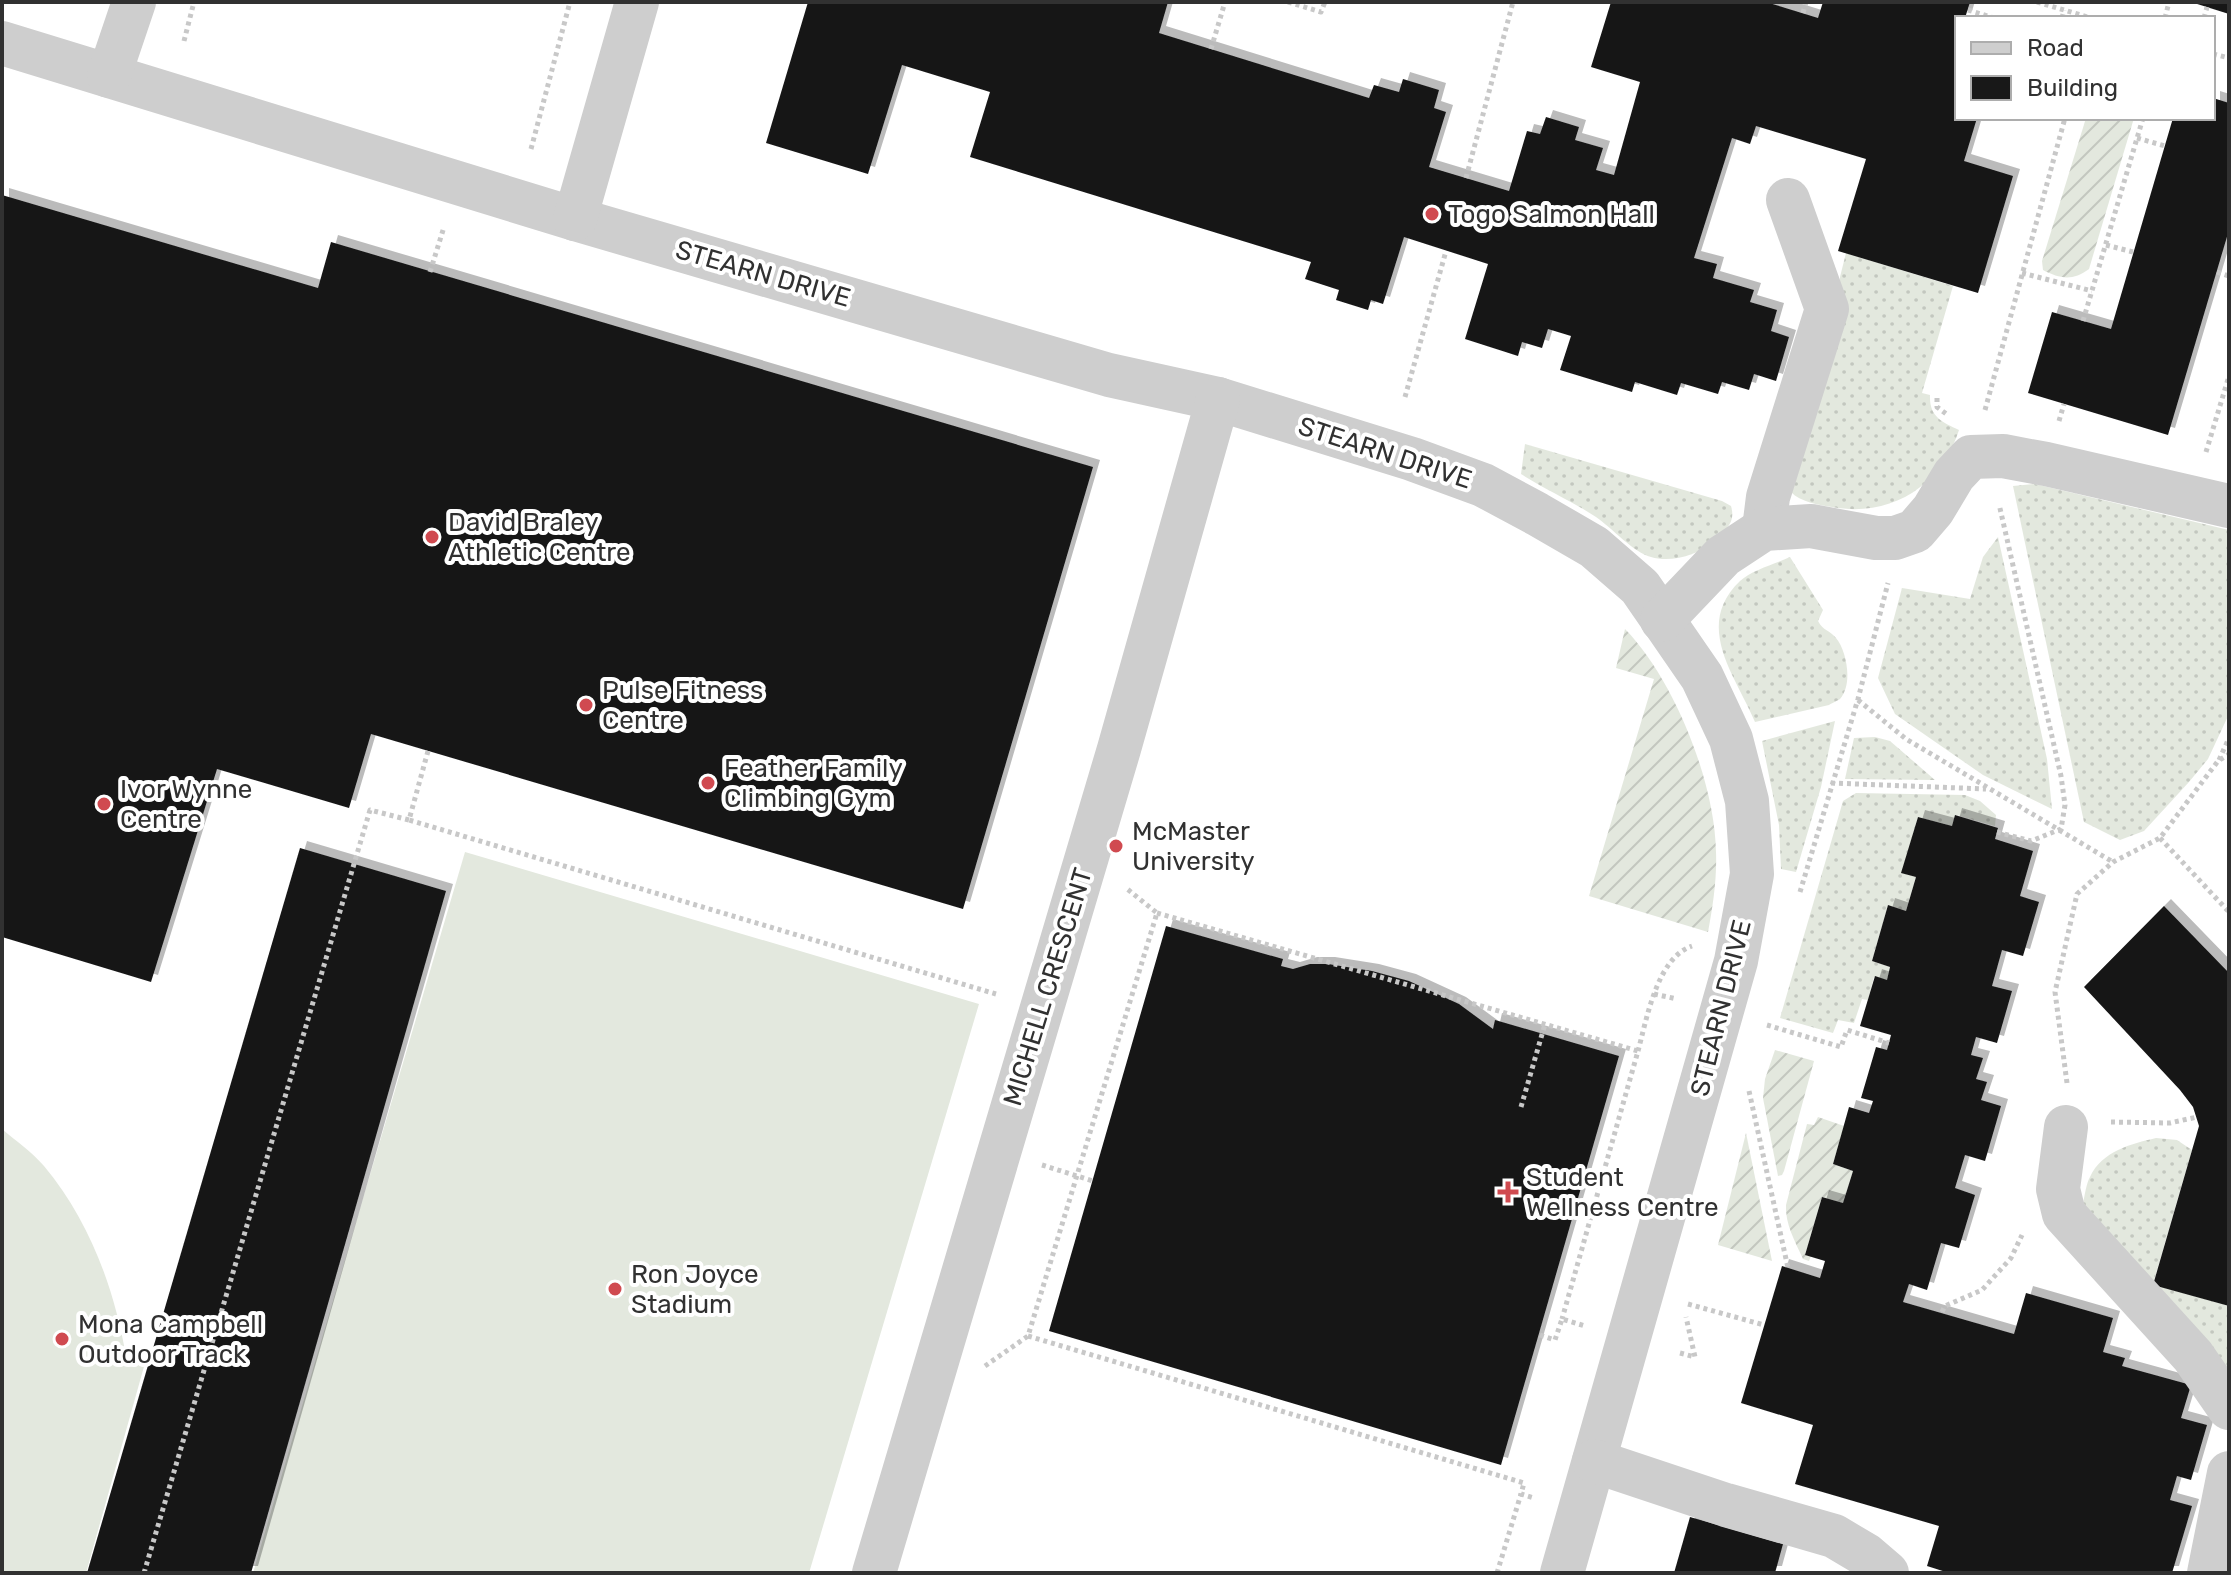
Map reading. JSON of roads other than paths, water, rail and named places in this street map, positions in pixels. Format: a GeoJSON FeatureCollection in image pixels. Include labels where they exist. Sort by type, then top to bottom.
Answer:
{"type":"FeatureCollection","features":[{"type":"Feature","properties":{"kind":"lane"},"geometry":{"type":"LineString","coordinates":[[109,76],[134,2]]}},
{"type":"Feature","properties":{"kind":"lane"},"geometry":{"type":"LineString","coordinates":[[575,219],[637,2]]}},
{"type":"Feature","properties":{"kind":"lane","name":"STEARN DRIVE"},"geometry":{"type":"LineString","coordinates":[[2,43],[575,219],[1109,375],[1218,399],[1412,459],[1483,485],[1594,547],[1640,587],[1702,677],[1731,739],[1747,801],[1752,874],[1732,974],[1562,1573]]}},
{"type":"Feature","properties":{"kind":"lane"},"geometry":{"type":"LineString","coordinates":[[1764,529],[1768,497],[1827,309],[1788,200]]}},
{"type":"Feature","properties":{"kind":"lane","name":"MICHELL CRESCENT"},"geometry":{"type":"LineString","coordinates":[[874,1573],[1115,763],[1218,399]]}},
{"type":"Feature","properties":{"kind":"lane"},"geometry":{"type":"LineString","coordinates":[[1662,620],[1723,556],[1764,529],[1811,526],[1876,538],[1895,538],[1915,531],[1933,510],[1954,475],[1980,457],[2003,456],[2046,464],[2210,502]]}},
{"type":"Feature","properties":{"kind":"lane"},"geometry":{"type":"LineString","coordinates":[[2066,1127],[2058,1189],[2064,1214],[2193,1356],[2229,1408]]}},
{"type":"Feature","properties":{"kind":"lane"},"geometry":{"type":"LineString","coordinates":[[1594,1461],[1726,1505],[1834,1536],[1845,1560],[1866,1555],[1887,1573]]}},
{"type":"Feature","properties":{"kind":"lane"},"geometry":{"type":"LineString","coordinates":[[2209,1573],[2229,1473]]}},
{"type":"Feature","properties":{"kind":"place","name":"Togo Salmon Hall"},"geometry":{"type":"Point","coordinates":[1432,214]}},
{"type":"Feature","properties":{"kind":"place","name":"David Braley Athletic Centre"},"geometry":{"type":"Point","coordinates":[432,537]}},
{"type":"Feature","properties":{"kind":"place","name":"Pulse Fitness Centre"},"geometry":{"type":"Point","coordinates":[586,705]}},
{"type":"Feature","properties":{"kind":"place","name":"Feather Family Climbing Gym"},"geometry":{"type":"Point","coordinates":[708,783]}},
{"type":"Feature","properties":{"kind":"place","name":"Ivor Wynne Centre"},"geometry":{"type":"Point","coordinates":[104,804]}},
{"type":"Feature","properties":{"kind":"place","name":"McMaster University"},"geometry":{"type":"Point","coordinates":[1116,846]}},
{"type":"Feature","properties":{"kind":"place","name":"Student Wellness Centre"},"geometry":{"type":"Point","coordinates":[1508,1192]}},
{"type":"Feature","properties":{"kind":"place","name":"Ron Joyce Stadium"},"geometry":{"type":"Point","coordinates":[615,1289]}},
{"type":"Feature","properties":{"kind":"place","name":"Mona Campbell Outdoor Track"},"geometry":{"type":"Point","coordinates":[62,1339]}}]}
